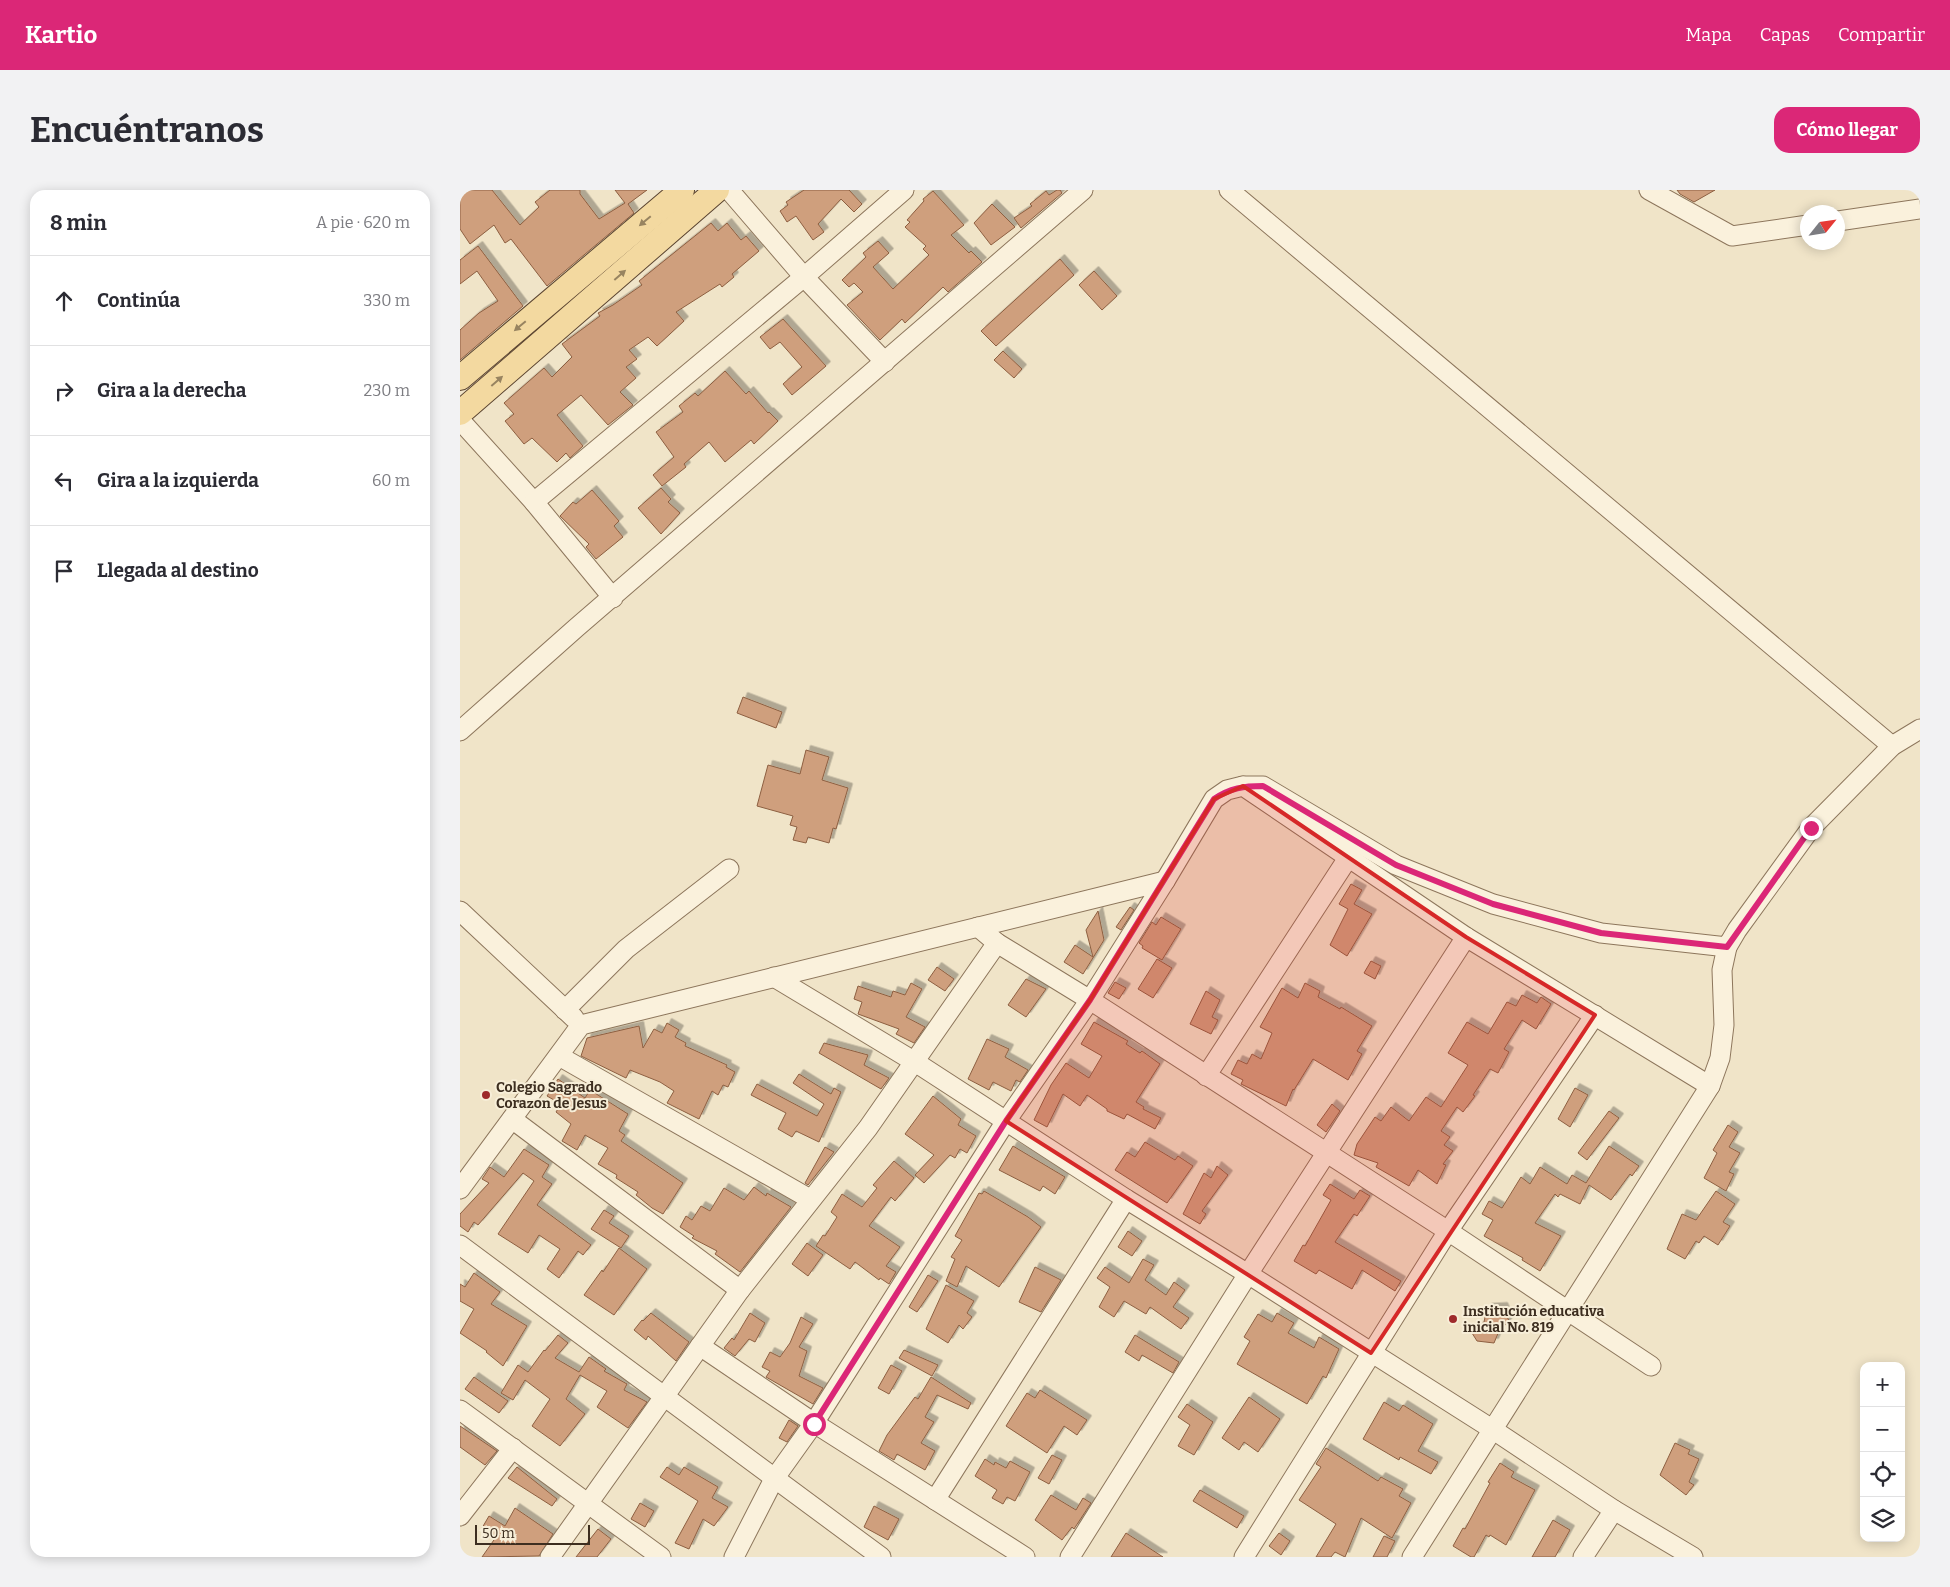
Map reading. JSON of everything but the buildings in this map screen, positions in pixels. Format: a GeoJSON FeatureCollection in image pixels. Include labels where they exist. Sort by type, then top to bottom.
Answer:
{"type":"FeatureCollection","features":[{"type":"Feature","properties":{"kind":"main road"},"geometry":{"type":"LineString","coordinates":[[460,378],[682,190]]}},
{"type":"Feature","properties":{"kind":"main road"},"geometry":{"type":"LineString","coordinates":[[460,413],[717,190]]}},
{"type":"Feature","properties":{"kind":"street"},"geometry":{"type":"LineString","coordinates":[[729,190],[804,277],[885,362]]}},
{"type":"Feature","properties":{"kind":"street"},"geometry":{"type":"LineString","coordinates":[[534,502],[804,277],[904,190]]}},
{"type":"Feature","properties":{"kind":"street"},"geometry":{"type":"LineString","coordinates":[[460,731],[1084,190]]}},
{"type":"Feature","properties":{"kind":"street"},"geometry":{"type":"LineString","coordinates":[[1229,190],[1892,746]]}},
{"type":"Feature","properties":{"kind":"street"},"geometry":{"type":"LineString","coordinates":[[1649,190],[1732,236],[1800,226]]}},
{"type":"Feature","properties":{"kind":"street"},"geometry":{"type":"LineString","coordinates":[[1845,220],[1920,208]]}},
{"type":"Feature","properties":{"kind":"street"},"geometry":{"type":"LineString","coordinates":[[460,420],[534,502],[613,598]]}},
{"type":"Feature","properties":{"kind":"street"},"geometry":{"type":"LineString","coordinates":[[1412,1557],[1710,1086],[1720,1058],[1724,1025],[1722,970],[1727,947],[1811,828],[1892,746],[1920,729]]}},
{"type":"Feature","properties":{"kind":"street"},"geometry":{"type":"LineString","coordinates":[[734,1557],[774,1479],[814,1424],[1006,1121],[1090,1000],[1214,799],[1227,790],[1243,786],[1263,786],[1396,865],[1493,904],[1601,933],[1727,947]]}},
{"type":"Feature","properties":{"kind":"street"},"geometry":{"type":"LineString","coordinates":[[1243,786],[1466,937],[1710,1086]]}},
{"type":"Feature","properties":{"kind":"street"},"geometry":{"type":"LineString","coordinates":[[1206,1076],[1348,858]]}},
{"type":"Feature","properties":{"kind":"street"},"geometry":{"type":"LineString","coordinates":[[565,1010],[626,949],[649,929],[729,869]]}},
{"type":"Feature","properties":{"kind":"street"},"geometry":{"type":"LineString","coordinates":[[460,1189],[582,1025],[1165,881]]}},
{"type":"Feature","properties":{"kind":"street"},"geometry":{"type":"LineString","coordinates":[[460,911],[582,1025]]}},
{"type":"Feature","properties":{"kind":"street"},"geometry":{"type":"LineString","coordinates":[[978,927],[997,942],[1090,1000],[1448,1232],[1651,1366]]}},
{"type":"Feature","properties":{"kind":"street"},"geometry":{"type":"LineString","coordinates":[[1070,1557],[1248,1274],[1466,937]]}},
{"type":"Feature","properties":{"kind":"street"},"geometry":{"type":"LineString","coordinates":[[550,1557],[590,1504],[740,1290],[868,1128],[997,942]]}},
{"type":"Feature","properties":{"kind":"street"},"geometry":{"type":"LineString","coordinates":[[774,977],[915,1062],[1126,1200],[1248,1274],[1492,1429],[1614,1510],[1693,1557]]}},
{"type":"Feature","properties":{"kind":"street"},"geometry":{"type":"LineString","coordinates":[[1244,1557],[1448,1232],[1596,1015]]}},
{"type":"Feature","properties":{"kind":"street"},"geometry":{"type":"LineString","coordinates":[[559,1056],[810,1199]]}},
{"type":"Feature","properties":{"kind":"street"},"geometry":{"type":"LineString","coordinates":[[512,1119],[740,1290]]}},
{"type":"Feature","properties":{"kind":"street"},"geometry":{"type":"LineString","coordinates":[[935,1500],[1126,1200]]}},
{"type":"Feature","properties":{"kind":"street"},"geometry":{"type":"LineString","coordinates":[[460,1245],[881,1557]]}},
{"type":"Feature","properties":{"kind":"street"},"geometry":{"type":"LineString","coordinates":[[700,1346],[814,1424],[1026,1557]]}},
{"type":"Feature","properties":{"kind":"street"},"geometry":{"type":"LineString","coordinates":[[460,1410],[661,1557]]}},
{"type":"Feature","properties":{"kind":"street"},"geometry":{"type":"LineString","coordinates":[[460,1516],[513,1448]]}},
{"type":"Feature","properties":{"kind":"street"},"geometry":{"type":"LineString","coordinates":[[1583,1557],[1614,1510]]}},
{"type":"Feature","properties":{"kind":"highlighted area"},"geometry":{"type":"Polygon","coordinates":[[[1243,786],[1466,937],[1595,1015],[1371,1353],[1006,1121],[1090,1000],[1214,799],[1243,786]]]}},
{"type":"Feature","properties":{"kind":"place","name":"Colegio Sagrado Corazon de Jesus"},"geometry":{"type":"Point","coordinates":[486,1095]}},
{"type":"Feature","properties":{"kind":"place","name":"Institución educativa inicial No. 819"},"geometry":{"type":"Point","coordinates":[1453,1319]}},
{"type":"Feature","properties":{"kind":"route"},"geometry":{"type":"LineString","coordinates":[[814,1424],[1006,1121],[1090,1000],[1214,799],[1227,790],[1243,786],[1263,786],[1396,865],[1493,904],[1601,933],[1727,947],[1737,930],[1811,828]]}}]}
